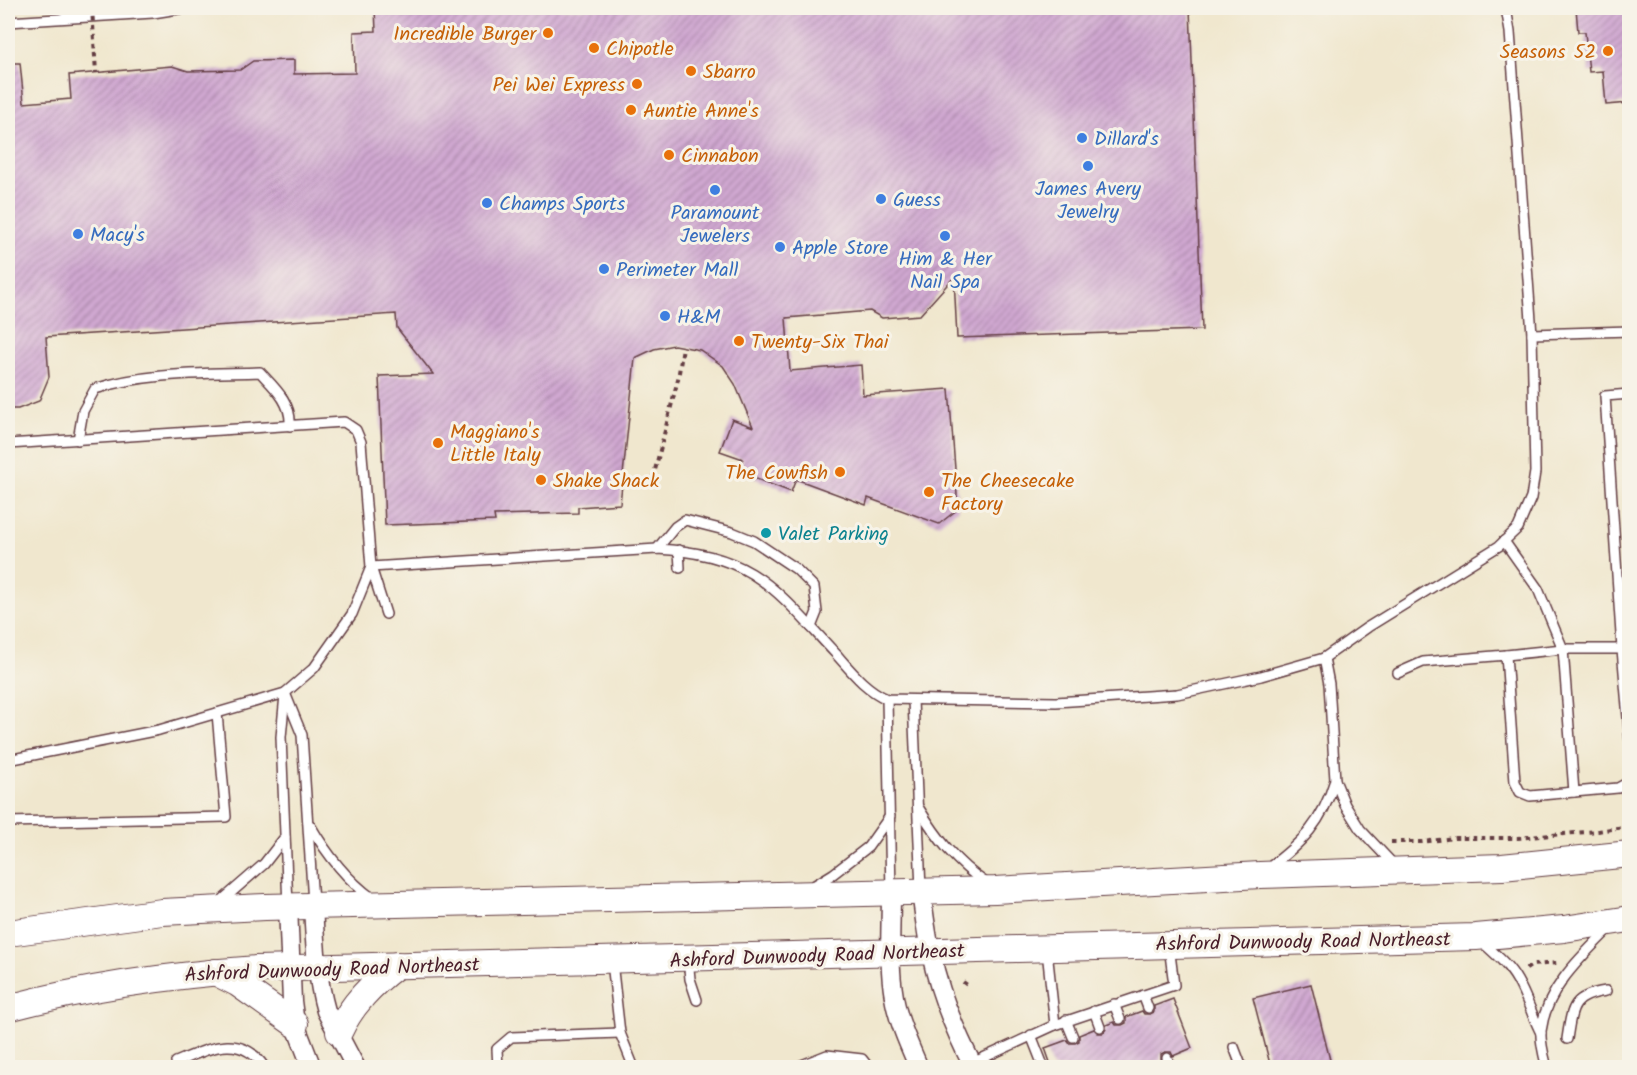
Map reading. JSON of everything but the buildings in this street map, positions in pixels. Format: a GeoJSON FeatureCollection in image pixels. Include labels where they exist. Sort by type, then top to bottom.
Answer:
{"type":"FeatureCollection","features":[{"type":"Feature","properties":{"kind":"main road"},"geometry":{"type":"LineString","coordinates":[[8,933],[129,916],[288,906],[995,890],[1260,875],[1502,867],[1629,854]]}},
{"type":"Feature","properties":{"kind":"main road","name":"Ashford Dunwoody Road Northeast"},"geometry":{"type":"LineString","coordinates":[[8,1008],[109,985],[215,972],[316,967],[1476,937],[1564,929],[1623,920]]}},
{"type":"Feature","properties":{"kind":"main road"},"geometry":{"type":"LineString","coordinates":[[339,1032],[361,997],[397,965]]}},
{"type":"Feature","properties":{"kind":"main road"},"geometry":{"type":"LineString","coordinates":[[215,972],[237,983],[295,1024]]}},
{"type":"Feature","properties":{"kind":"street"},"geometry":{"type":"LineString","coordinates":[[921,892],[931,952],[944,1001],[973,1065]]}},
{"type":"Feature","properties":{"kind":"street"},"geometry":{"type":"LineString","coordinates":[[891,893],[894,996],[902,1027],[919,1068]]}},
{"type":"Feature","properties":{"kind":"street"},"geometry":{"type":"LineString","coordinates":[[288,906],[295,1024],[312,1068]]}},
{"type":"Feature","properties":{"kind":"street"},"geometry":{"type":"LineString","coordinates":[[313,906],[316,967],[326,1011],[356,1068]]}},
{"type":"Feature","properties":{"kind":"lane"},"geometry":{"type":"LineString","coordinates":[[8,22],[184,8]]}},
{"type":"Feature","properties":{"kind":"lane"},"geometry":{"type":"LineString","coordinates":[[371,567],[657,549],[679,550],[721,559],[742,567],[787,600],[865,686],[887,699],[1056,702],[1177,694],[1261,676],[1324,658],[1360,632],[1499,546],[1518,528],[1532,498],[1535,472],[1532,334],[1511,43],[1506,8]]}},
{"type":"Feature","properties":{"kind":"lane"},"geometry":{"type":"LineString","coordinates":[[1532,334],[1629,331]]}},
{"type":"Feature","properties":{"kind":"lane"},"geometry":{"type":"LineString","coordinates":[[78,440],[83,411],[94,389],[115,382],[177,375],[260,372],[281,394],[291,414],[290,426]]}},
{"type":"Feature","properties":{"kind":"lane"},"geometry":{"type":"LineString","coordinates":[[1629,394],[1605,396],[1626,649],[1629,741]]}},
{"type":"Feature","properties":{"kind":"lane"},"geometry":{"type":"LineString","coordinates":[[8,444],[344,422],[356,430],[361,442],[371,567],[386,614]]}},
{"type":"Feature","properties":{"kind":"lane"},"geometry":{"type":"LineString","coordinates":[[657,549],[675,527],[685,520],[732,532],[754,541],[796,569],[814,587],[817,612],[811,627]]}},
{"type":"Feature","properties":{"kind":"lane"},"geometry":{"type":"LineString","coordinates":[[1504,541],[1538,589],[1563,649],[1574,792]]}},
{"type":"Feature","properties":{"kind":"lane"},"geometry":{"type":"LineString","coordinates":[[679,550],[680,568]]}},
{"type":"Feature","properties":{"kind":"lane"},"geometry":{"type":"LineString","coordinates":[[8,760],[159,730],[285,693],[314,668],[346,623],[352,614],[371,567]]}},
{"type":"Feature","properties":{"kind":"lane"},"geometry":{"type":"LineString","coordinates":[[1398,673],[1423,662],[1563,649],[1626,649]]}},
{"type":"Feature","properties":{"kind":"lane"},"geometry":{"type":"LineString","coordinates":[[1506,655],[1515,782],[1520,792],[1530,796],[1618,788],[1627,783],[1629,778]]}},
{"type":"Feature","properties":{"kind":"lane"},"geometry":{"type":"LineString","coordinates":[[1324,658],[1329,684],[1335,780],[1345,805],[1360,829],[1401,871]]}},
{"type":"Feature","properties":{"kind":"lane"},"geometry":{"type":"LineString","coordinates":[[285,693],[302,735],[313,906]]}},
{"type":"Feature","properties":{"kind":"lane"},"geometry":{"type":"LineString","coordinates":[[285,693],[281,737],[288,906]]}},
{"type":"Feature","properties":{"kind":"lane"},"geometry":{"type":"LineString","coordinates":[[887,699],[891,893]]}},
{"type":"Feature","properties":{"kind":"lane"},"geometry":{"type":"LineString","coordinates":[[913,700],[921,892]]}},
{"type":"Feature","properties":{"kind":"lane"},"geometry":{"type":"LineString","coordinates":[[8,822],[226,817],[217,713]]}},
{"type":"Feature","properties":{"kind":"lane"},"geometry":{"type":"LineString","coordinates":[[1260,875],[1300,842],[1314,826],[1327,804],[1335,780]]}},
{"type":"Feature","properties":{"kind":"lane"},"geometry":{"type":"LineString","coordinates":[[917,805],[936,835],[954,857],[968,871],[995,890]]}},
{"type":"Feature","properties":{"kind":"lane"},"geometry":{"type":"LineString","coordinates":[[799,895],[833,874],[868,847],[890,816]]}},
{"type":"Feature","properties":{"kind":"lane"},"geometry":{"type":"LineString","coordinates":[[308,822],[323,848],[351,881],[374,900],[385,904]]}},
{"type":"Feature","properties":{"kind":"lane"},"geometry":{"type":"LineString","coordinates":[[210,910],[260,869],[285,837]]}},
{"type":"Feature","properties":{"kind":"lane"},"geometry":{"type":"LineString","coordinates":[[1541,1033],[1551,999],[1570,969],[1623,920]]}},
{"type":"Feature","properties":{"kind":"lane"},"geometry":{"type":"LineString","coordinates":[[1476,937],[1518,980],[1532,1018],[1541,1033],[1547,1068]]}},
{"type":"Feature","properties":{"kind":"lane"},"geometry":{"type":"LineString","coordinates":[[973,1065],[1066,1020],[1174,985],[1169,944]]}},
{"type":"Feature","properties":{"kind":"lane"},"geometry":{"type":"LineString","coordinates":[[1047,947],[1055,1025]]}},
{"type":"Feature","properties":{"kind":"lane"},"geometry":{"type":"LineString","coordinates":[[688,958],[690,979],[696,1000]]}},
{"type":"Feature","properties":{"kind":"lane"},"geometry":{"type":"LineString","coordinates":[[612,960],[620,1033],[634,1068]]}},
{"type":"Feature","properties":{"kind":"lane"},"geometry":{"type":"LineString","coordinates":[[1567,1039],[1571,1010],[1587,994],[1606,991]]}},
{"type":"Feature","properties":{"kind":"lane"},"geometry":{"type":"LineString","coordinates":[[1143,995],[1148,1008]]}},
{"type":"Feature","properties":{"kind":"lane"},"geometry":{"type":"LineString","coordinates":[[1114,1004],[1120,1019]]}},
{"type":"Feature","properties":{"kind":"lane"},"geometry":{"type":"LineString","coordinates":[[1094,1011],[1100,1027]]}},
{"type":"Feature","properties":{"kind":"lane"},"geometry":{"type":"LineString","coordinates":[[1066,1020],[1073,1037]]}},
{"type":"Feature","properties":{"kind":"lane"},"geometry":{"type":"LineString","coordinates":[[498,1068],[497,1049],[511,1037],[620,1033]]}},
{"type":"Feature","properties":{"kind":"lane"},"geometry":{"type":"LineString","coordinates":[[1031,1035],[1044,1068]]}},
{"type":"Feature","properties":{"kind":"lane"},"geometry":{"type":"LineString","coordinates":[[176,1062],[213,1048],[232,1045],[240,1046],[251,1052],[265,1068]]}},
{"type":"Feature","properties":{"kind":"lane"},"geometry":{"type":"LineString","coordinates":[[1234,1047],[1242,1068]]}},
{"type":"Feature","properties":{"kind":"lane"},"geometry":{"type":"LineString","coordinates":[[794,1068],[827,1055],[862,1059],[869,1068]]}},
{"type":"Feature","properties":{"kind":"path"},"geometry":{"type":"LineString","coordinates":[[92,8],[96,72]]}},
{"type":"Feature","properties":{"kind":"path"},"geometry":{"type":"LineString","coordinates":[[653,478],[678,379],[683,347]]}},
{"type":"Feature","properties":{"kind":"path"},"geometry":{"type":"LineString","coordinates":[[1371,842],[1516,838],[1629,826]]}},
{"type":"Feature","properties":{"kind":"path"},"geometry":{"type":"LineString","coordinates":[[1521,972],[1532,965],[1566,962]]}},
{"type":"Feature","properties":{"kind":"path"},"geometry":{"type":"LineString","coordinates":[[956,984],[965,983],[963,975]]}},
{"type":"Feature","properties":{"kind":"place","name":"Incredible Burger"},"geometry":{"type":"Point","coordinates":[548,33]}},
{"type":"Feature","properties":{"kind":"place","name":"Chipotle"},"geometry":{"type":"Point","coordinates":[594,48]}},
{"type":"Feature","properties":{"kind":"place","name":"Seasons 52"},"geometry":{"type":"Point","coordinates":[1608,51]}},
{"type":"Feature","properties":{"kind":"place","name":"Sbarro"},"geometry":{"type":"Point","coordinates":[691,71]}},
{"type":"Feature","properties":{"kind":"place","name":"Pei Wei Express"},"geometry":{"type":"Point","coordinates":[637,84]}},
{"type":"Feature","properties":{"kind":"place","name":"Auntie Anne's"},"geometry":{"type":"Point","coordinates":[631,110]}},
{"type":"Feature","properties":{"kind":"place","name":"Dillard's"},"geometry":{"type":"Point","coordinates":[1082,138]}},
{"type":"Feature","properties":{"kind":"place","name":"Cinnabon"},"geometry":{"type":"Point","coordinates":[669,155]}},
{"type":"Feature","properties":{"kind":"place","name":"James Avery Jewelry"},"geometry":{"type":"Point","coordinates":[1088,166]}},
{"type":"Feature","properties":{"kind":"place","name":"Paramount Jewelers"},"geometry":{"type":"Point","coordinates":[715,190]}},
{"type":"Feature","properties":{"kind":"place","name":"Guess"},"geometry":{"type":"Point","coordinates":[881,199]}},
{"type":"Feature","properties":{"kind":"place","name":"Champs Sports"},"geometry":{"type":"Point","coordinates":[487,203]}},
{"type":"Feature","properties":{"kind":"place","name":"Macy's"},"geometry":{"type":"Point","coordinates":[78,234]}},
{"type":"Feature","properties":{"kind":"place","name":"Him & Her Nail Spa"},"geometry":{"type":"Point","coordinates":[945,236]}},
{"type":"Feature","properties":{"kind":"place","name":"Apple Store"},"geometry":{"type":"Point","coordinates":[780,247]}},
{"type":"Feature","properties":{"kind":"place","name":"Perimeter Mall"},"geometry":{"type":"Point","coordinates":[604,269]}},
{"type":"Feature","properties":{"kind":"place","name":"H&M"},"geometry":{"type":"Point","coordinates":[665,316]}},
{"type":"Feature","properties":{"kind":"place","name":"Twenty-Six Thai"},"geometry":{"type":"Point","coordinates":[739,341]}},
{"type":"Feature","properties":{"kind":"place","name":"Maggiano's Little Italy"},"geometry":{"type":"Point","coordinates":[438,443]}},
{"type":"Feature","properties":{"kind":"place","name":"The Cowfish"},"geometry":{"type":"Point","coordinates":[840,472]}},
{"type":"Feature","properties":{"kind":"place","name":"Shake Shack"},"geometry":{"type":"Point","coordinates":[541,480]}},
{"type":"Feature","properties":{"kind":"place","name":"The Cheesecake Factory"},"geometry":{"type":"Point","coordinates":[929,492]}},
{"type":"Feature","properties":{"kind":"place","name":"Valet Parking"},"geometry":{"type":"Point","coordinates":[766,533]}}]}
